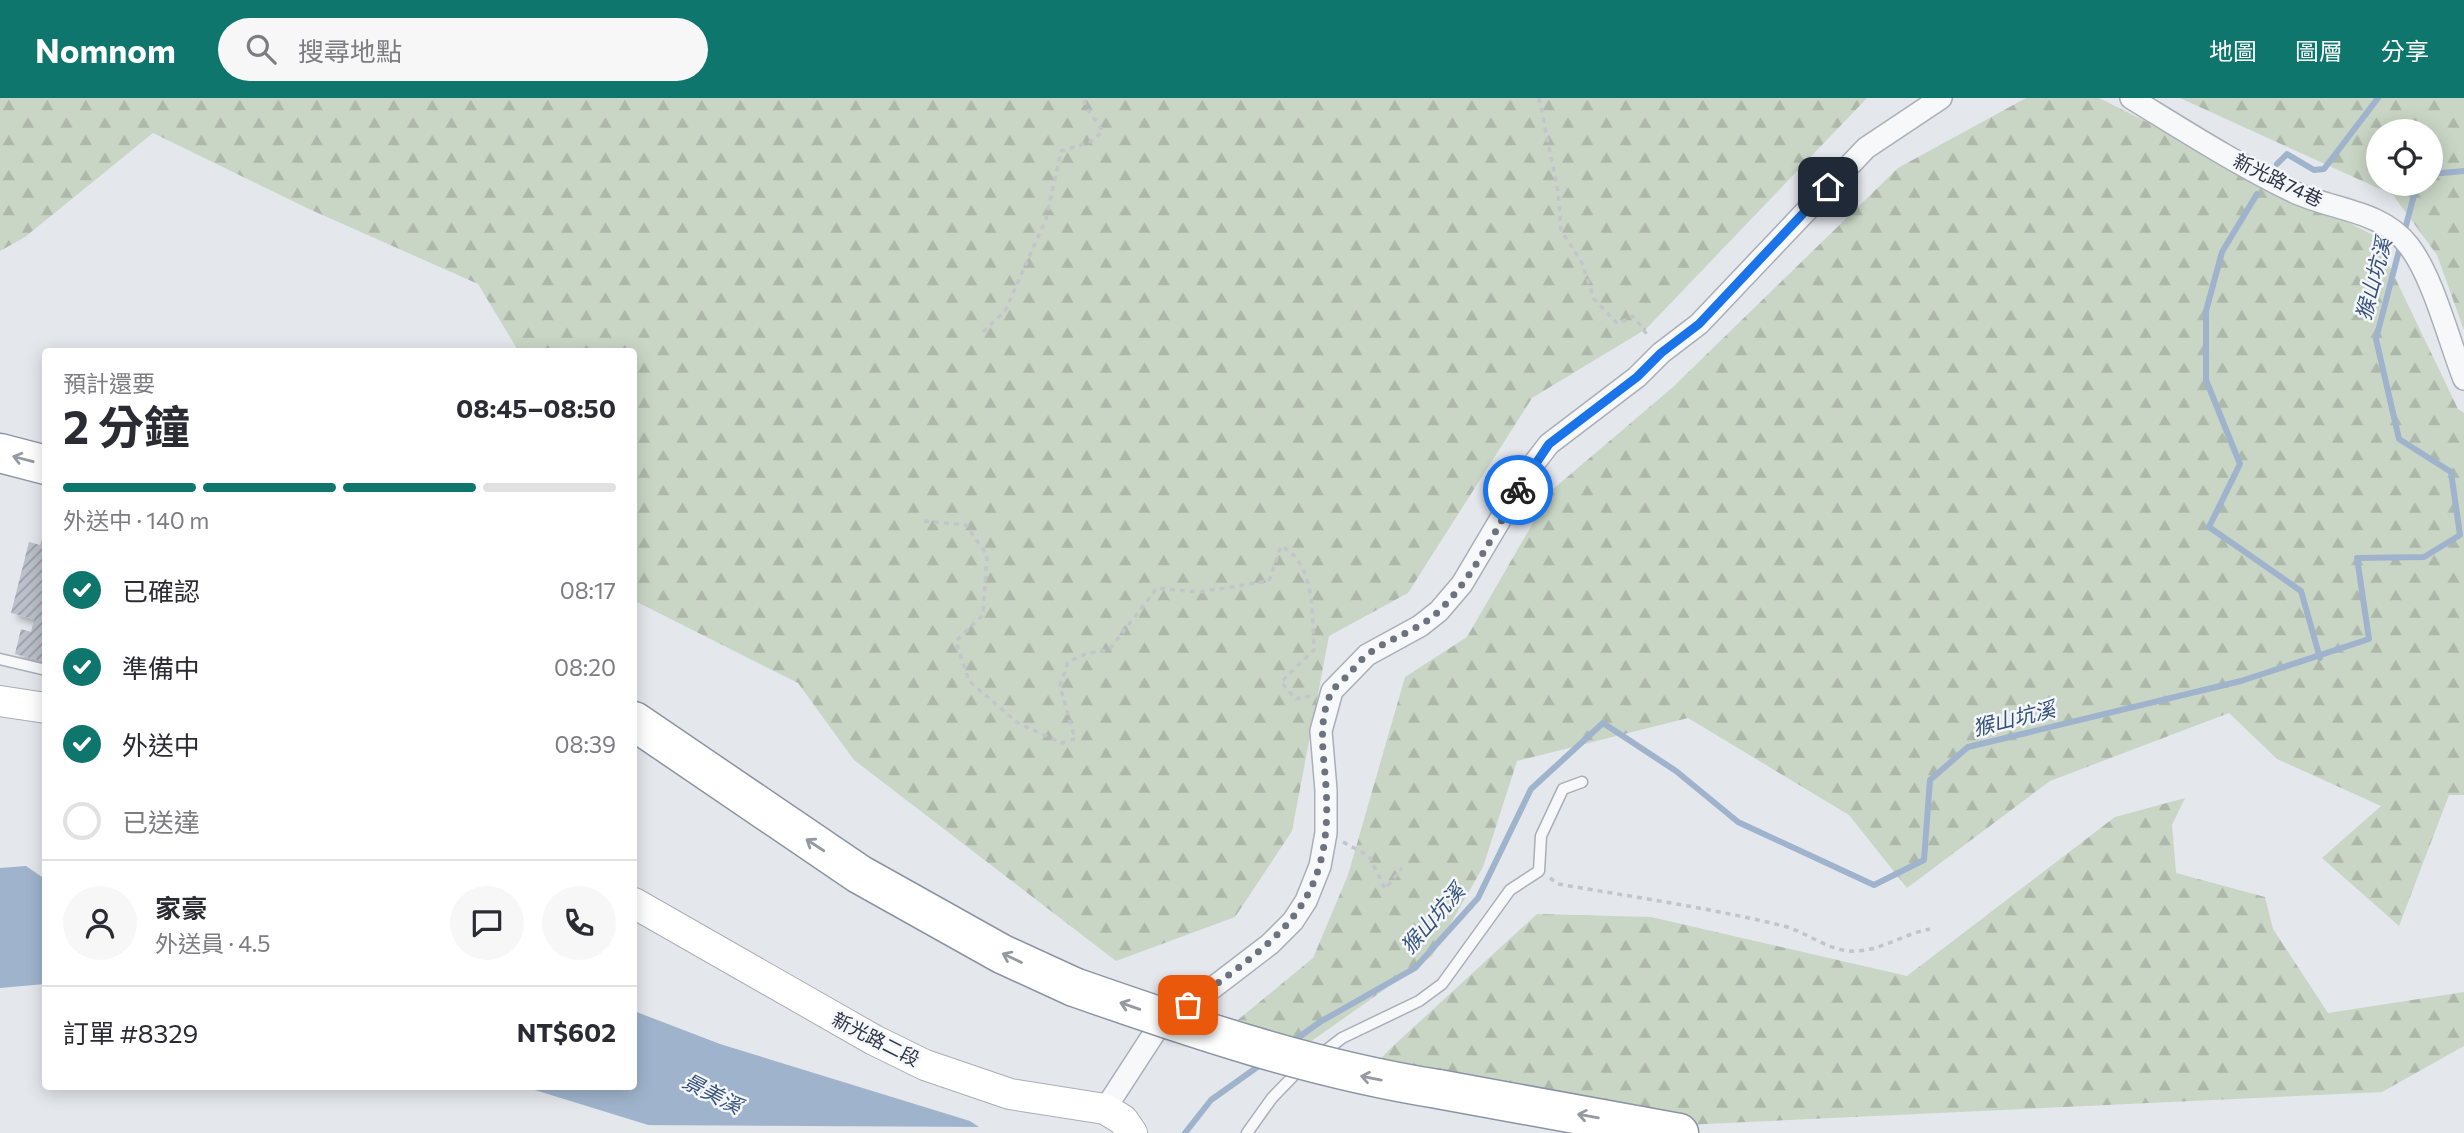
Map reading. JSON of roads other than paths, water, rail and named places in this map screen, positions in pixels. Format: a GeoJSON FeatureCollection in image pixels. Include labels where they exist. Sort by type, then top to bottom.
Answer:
{"type":"FeatureCollection","features":[{"type":"Feature","properties":{"kind":"highway"},"geometry":{"type":"LineString","coordinates":[[0,453],[42,464]]}},
{"type":"Feature","properties":{"kind":"highway"},"geometry":{"type":"LineString","coordinates":[[637,723],[859,874],[1002,954],[1074,986],[1280,1056],[1331,1070],[1679,1133]]}},
{"type":"Feature","properties":{"kind":"street"},"geometry":{"type":"LineString","coordinates":[[1120,1121],[1155,1032],[1270,944],[1293,921],[1306,901],[1320,866],[1326,833],[1321,731],[1332,691],[1367,654],[1420,626],[1439,611],[1462,584],[1532,466],[1549,444],[1637,377],[1661,353],[1699,324],[1771,245],[1866,148],[1941,98]]}},
{"type":"Feature","properties":{"kind":"street","name":"新光路74巷"},"geometry":{"type":"LineString","coordinates":[[2132,98],[2295,192],[2378,220],[2393,230],[2409,246],[2424,273],[2464,379]]}},
{"type":"Feature","properties":{"kind":"street"},"geometry":{"type":"LineString","coordinates":[[0,701],[42,707]]}},
{"type":"Feature","properties":{"kind":"street","name":"新光路二段"},"geometry":{"type":"LineString","coordinates":[[637,905],[840,1021],[925,1065],[1010,1094],[1120,1121]]}},
{"type":"Feature","properties":{"kind":"lane"},"geometry":{"type":"LineString","coordinates":[[0,659],[42,669]]}},
{"type":"Feature","properties":{"kind":"lane"},"geometry":{"type":"LineString","coordinates":[[1247,1133],[1272,1098],[1294,1074],[1342,1038],[1419,1001],[1442,984],[1510,890],[1539,872],[1541,836],[1563,789],[1582,782]]}},
{"type":"Feature","properties":{"kind":"water"},"geometry":{"type":"Polygon","coordinates":[[[26,866],[42,877],[42,984],[0,988],[0,868],[26,866]]]}},
{"type":"Feature","properties":{"kind":"water","name":"景美溪"},"geometry":{"type":"Polygon","coordinates":[[[637,1012],[720,1044],[970,1121],[988,1133],[658,1128],[535,1090],[637,1090],[637,1012]]]}},
{"type":"Feature","properties":{"kind":"waterway"},"geometry":{"type":"LineString","coordinates":[[2277,164],[2287,154],[2314,170],[2324,169],[2378,98]]}},
{"type":"Feature","properties":{"kind":"waterway","name":"猴山坑溪"},"geometry":{"type":"LineString","coordinates":[[2443,173],[2464,171]]}},
{"type":"Feature","properties":{"kind":"waterway"},"geometry":{"type":"LineString","coordinates":[[2257,194],[2222,252],[2206,311],[2206,380],[2240,464],[2209,527],[2301,591],[2320,658]]}},
{"type":"Feature","properties":{"kind":"waterway","name":"猴山坑溪"},"geometry":{"type":"LineString","coordinates":[[2404,233],[2414,196]]}},
{"type":"Feature","properties":{"kind":"waterway","name":"猴山坑溪"},"geometry":{"type":"LineString","coordinates":[[1292,1042],[1320,1022],[1415,968],[1478,898],[1531,789],[1603,723],[1676,771],[1738,822],[1874,885],[1924,860],[1930,780],[1968,747],[2241,681],[2369,639],[2357,558],[2424,557],[2460,535],[2451,472],[2399,439],[2376,339],[2401,243]]}},
{"type":"Feature","properties":{"kind":"waterway","name":"猴山坑溪"},"geometry":{"type":"LineString","coordinates":[[1185,1133],[1211,1100],[1263,1063]]}}]}
